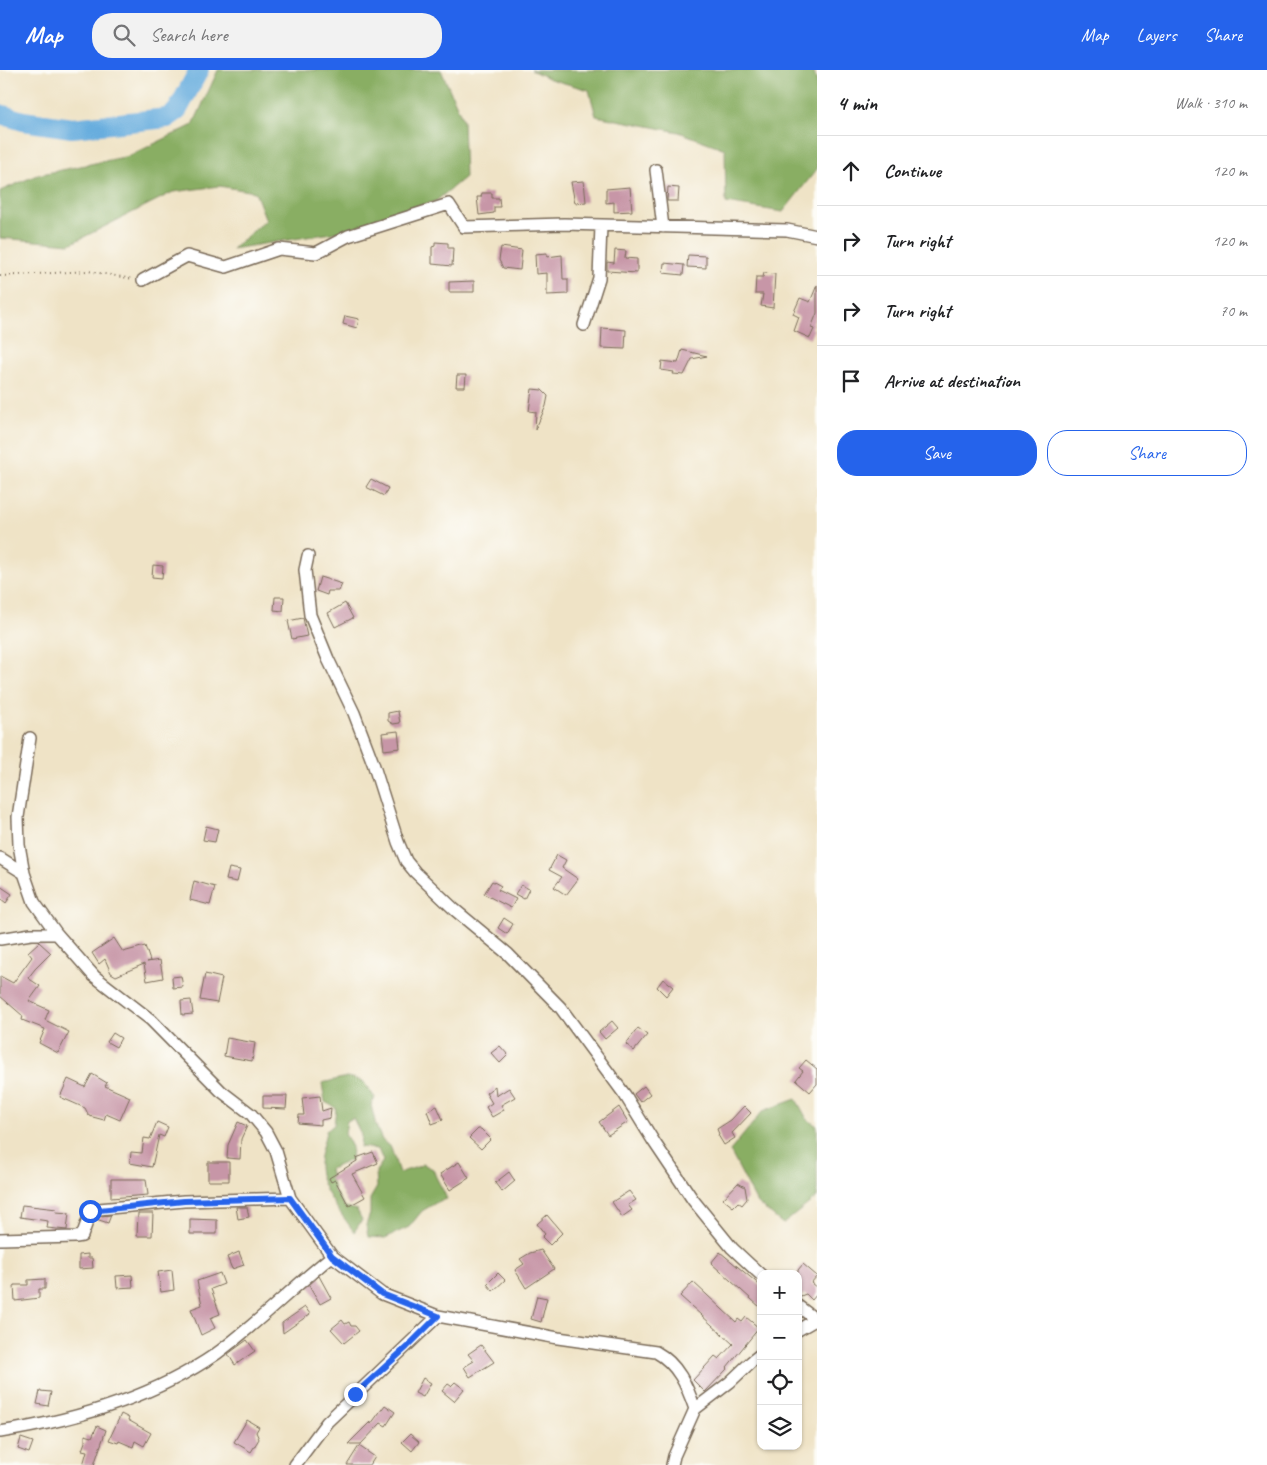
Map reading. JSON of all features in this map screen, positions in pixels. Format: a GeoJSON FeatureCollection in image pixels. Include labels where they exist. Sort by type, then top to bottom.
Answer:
{"type":"FeatureCollection","features":[{"type":"Feature","properties":{"kind":"street"},"geometry":{"type":"LineString","coordinates":[[656,170],[664,227]]}},
{"type":"Feature","properties":{"kind":"street"},"geometry":{"type":"LineString","coordinates":[[143,280],[187,256],[226,267],[279,249],[316,253],[348,236],[448,204],[464,227],[564,224],[787,230],[817,236]]}},
{"type":"Feature","properties":{"kind":"street"},"geometry":{"type":"LineString","coordinates":[[584,325],[598,278],[601,226]]}},
{"type":"Feature","properties":{"kind":"street"},"geometry":{"type":"LineString","coordinates":[[308,556],[305,570],[310,615],[328,659],[354,713],[406,861],[455,910],[508,954],[560,1007],[625,1095],[693,1200],[732,1248],[757,1271]]}},
{"type":"Feature","properties":{"kind":"street"},"geometry":{"type":"LineString","coordinates":[[30,738],[18,817],[19,845],[24,872],[34,902],[57,934],[94,976],[151,1020],[209,1079],[252,1114],[266,1132],[276,1151],[290,1198],[332,1256],[382,1294],[438,1316],[558,1338],[656,1352],[668,1359],[676,1369],[689,1394],[694,1409]]}},
{"type":"Feature","properties":{"kind":"street"},"geometry":{"type":"LineString","coordinates":[[0,858],[24,872]]}},
{"type":"Feature","properties":{"kind":"street"},"geometry":{"type":"LineString","coordinates":[[0,939],[30,934],[57,934]]}},
{"type":"Feature","properties":{"kind":"street"},"geometry":{"type":"LineString","coordinates":[[0,1239],[76,1238],[82,1236],[90,1211],[99,1209],[184,1201],[290,1198]]}},
{"type":"Feature","properties":{"kind":"street"},"geometry":{"type":"LineString","coordinates":[[0,1432],[38,1426],[128,1401],[170,1382],[216,1354],[332,1256]]}},
{"type":"Feature","properties":{"kind":"street"},"geometry":{"type":"LineString","coordinates":[[802,1309],[816,1319],[802,1328]]}},
{"type":"Feature","properties":{"kind":"street"},"geometry":{"type":"LineString","coordinates":[[295,1465],[327,1422],[438,1316]]}},
{"type":"Feature","properties":{"kind":"street"},"geometry":{"type":"LineString","coordinates":[[672,1465],[694,1409],[730,1382],[757,1357]]}},
{"type":"Feature","properties":{"kind":"path"},"geometry":{"type":"LineString","coordinates":[[0,276],[88,271],[143,280]]}},
{"type":"Feature","properties":{"kind":"green space"},"geometry":{"type":"Polygon","coordinates":[[[218,70],[441,70],[463,120],[465,177],[436,201],[338,232],[232,249],[266,220],[255,192],[219,186],[173,192],[70,244],[0,238],[0,191],[37,175],[129,156],[193,125],[218,70]]]}},
{"type":"Feature","properties":{"kind":"green space"},"geometry":{"type":"Polygon","coordinates":[[[531,70],[813,70],[817,82],[817,169],[783,212],[726,203],[725,149],[679,132],[596,116],[589,90],[550,79],[531,70]]]}},
{"type":"Feature","properties":{"kind":"green space"},"geometry":{"type":"Polygon","coordinates":[[[347,1077],[363,1081],[375,1098],[371,1105],[376,1126],[382,1140],[391,1148],[399,1173],[423,1164],[433,1169],[447,1199],[439,1201],[422,1211],[409,1227],[385,1238],[368,1237],[366,1225],[370,1214],[370,1199],[377,1187],[376,1171],[383,1161],[378,1149],[360,1147],[361,1134],[353,1118],[347,1121],[345,1134],[352,1147],[351,1160],[330,1169],[334,1191],[345,1207],[357,1210],[362,1220],[354,1232],[327,1192],[320,1174],[319,1166],[326,1131],[334,1125],[336,1108],[325,1102],[322,1083],[347,1077]]]}},
{"type":"Feature","properties":{"kind":"green space"},"geometry":{"type":"Polygon","coordinates":[[[796,1099],[807,1119],[817,1126],[817,1197],[783,1224],[757,1203],[730,1151],[763,1111],[796,1099]]]}},
{"type":"Feature","properties":{"kind":"building"},"geometry":{"type":"Polygon","coordinates":[[[584,181],[586,202],[575,203],[571,182],[584,181]]]}},
{"type":"Feature","properties":{"kind":"building"},"geometry":{"type":"Polygon","coordinates":[[[630,187],[632,211],[614,212],[614,202],[606,203],[606,189],[630,187]]]}},
{"type":"Feature","properties":{"kind":"building"},"geometry":{"type":"Polygon","coordinates":[[[668,187],[679,188],[678,201],[667,201],[668,187]]]}},
{"type":"Feature","properties":{"kind":"building"},"geometry":{"type":"Polygon","coordinates":[[[482,193],[492,193],[492,198],[499,198],[500,207],[494,207],[494,213],[479,215],[477,197],[481,197],[482,193]]]}},
{"type":"Feature","properties":{"kind":"building"},"geometry":{"type":"Polygon","coordinates":[[[435,242],[448,243],[448,248],[453,248],[452,266],[432,264],[432,247],[435,246],[435,242]]]}},
{"type":"Feature","properties":{"kind":"building"},"geometry":{"type":"Polygon","coordinates":[[[501,247],[522,250],[520,270],[503,268],[499,260],[501,247]]]}},
{"type":"Feature","properties":{"kind":"building"},"geometry":{"type":"Polygon","coordinates":[[[615,250],[626,251],[625,258],[637,259],[637,273],[607,271],[607,262],[614,263],[615,250]]]}},
{"type":"Feature","properties":{"kind":"building"},"geometry":{"type":"Polygon","coordinates":[[[547,253],[547,257],[562,255],[563,279],[568,279],[568,294],[547,295],[547,273],[536,274],[535,254],[547,253]]]}},
{"type":"Feature","properties":{"kind":"building"},"geometry":{"type":"Polygon","coordinates":[[[688,255],[706,256],[706,268],[687,267],[688,255]]]}},
{"type":"Feature","properties":{"kind":"building"},"geometry":{"type":"Polygon","coordinates":[[[664,263],[684,265],[683,275],[663,273],[664,263]]]}},
{"type":"Feature","properties":{"kind":"building"},"geometry":{"type":"Polygon","coordinates":[[[764,273],[775,274],[773,308],[761,306],[763,294],[755,294],[756,277],[763,277],[764,273]]]}},
{"type":"Feature","properties":{"kind":"building"},"geometry":{"type":"Polygon","coordinates":[[[474,281],[474,292],[449,292],[449,282],[474,281]]]}},
{"type":"Feature","properties":{"kind":"building"},"geometry":{"type":"Polygon","coordinates":[[[817,285],[817,313],[811,328],[814,329],[810,338],[794,331],[799,317],[793,314],[800,298],[810,302],[817,285]]]}},
{"type":"Feature","properties":{"kind":"building"},"geometry":{"type":"Polygon","coordinates":[[[345,316],[359,319],[357,328],[343,324],[345,316]]]}},
{"type":"Feature","properties":{"kind":"building"},"geometry":{"type":"Polygon","coordinates":[[[602,328],[626,330],[625,349],[601,348],[602,328]]]}},
{"type":"Feature","properties":{"kind":"building"},"geometry":{"type":"Polygon","coordinates":[[[682,350],[707,356],[692,359],[684,375],[661,370],[662,361],[678,363],[682,350]]]}},
{"type":"Feature","properties":{"kind":"building"},"geometry":{"type":"Polygon","coordinates":[[[457,375],[466,375],[465,387],[456,387],[457,375]]]}},
{"type":"Feature","properties":{"kind":"building"},"geometry":{"type":"Polygon","coordinates":[[[532,389],[542,390],[548,396],[546,406],[535,430],[536,412],[529,411],[532,389]]]}},
{"type":"Feature","properties":{"kind":"building"},"geometry":{"type":"Polygon","coordinates":[[[371,479],[388,488],[384,496],[366,487],[371,479]]]}},
{"type":"Feature","properties":{"kind":"building"},"geometry":{"type":"Polygon","coordinates":[[[153,565],[163,566],[162,578],[152,577],[153,565]]]}},
{"type":"Feature","properties":{"kind":"building"},"geometry":{"type":"Polygon","coordinates":[[[320,577],[342,584],[339,591],[328,591],[327,595],[316,591],[320,577]]]}},
{"type":"Feature","properties":{"kind":"building"},"geometry":{"type":"Polygon","coordinates":[[[275,597],[284,597],[283,611],[274,610],[275,597]]]}},
{"type":"Feature","properties":{"kind":"building"},"geometry":{"type":"Polygon","coordinates":[[[345,603],[353,618],[335,627],[328,613],[345,603]]]}},
{"type":"Feature","properties":{"kind":"building"},"geometry":{"type":"Polygon","coordinates":[[[303,618],[307,636],[292,639],[288,621],[303,618]]]}},
{"type":"Feature","properties":{"kind":"building"},"geometry":{"type":"Polygon","coordinates":[[[398,711],[400,723],[393,724],[388,721],[388,713],[398,711]]]}},
{"type":"Feature","properties":{"kind":"building"},"geometry":{"type":"Polygon","coordinates":[[[398,731],[400,748],[384,750],[382,733],[398,731]]]}},
{"type":"Feature","properties":{"kind":"building"},"geometry":{"type":"Polygon","coordinates":[[[206,826],[218,829],[215,842],[203,840],[206,826]]]}},
{"type":"Feature","properties":{"kind":"building"},"geometry":{"type":"Polygon","coordinates":[[[557,855],[566,860],[562,868],[578,879],[566,895],[554,887],[562,877],[549,870],[557,855]]]}},
{"type":"Feature","properties":{"kind":"building"},"geometry":{"type":"Polygon","coordinates":[[[229,868],[240,870],[237,882],[226,880],[229,868]]]}},
{"type":"Feature","properties":{"kind":"building"},"geometry":{"type":"Polygon","coordinates":[[[194,881],[215,887],[210,905],[190,900],[194,881]]]}},
{"type":"Feature","properties":{"kind":"building"},"geometry":{"type":"Polygon","coordinates":[[[492,881],[501,886],[498,890],[516,899],[511,908],[484,894],[492,881]]]}},
{"type":"Feature","properties":{"kind":"building"},"geometry":{"type":"Polygon","coordinates":[[[521,885],[529,889],[524,899],[515,894],[521,885]]]}},
{"type":"Feature","properties":{"kind":"building"},"geometry":{"type":"Polygon","coordinates":[[[0,886],[12,894],[6,903],[0,898],[0,886]]]}},
{"type":"Feature","properties":{"kind":"building"},"geometry":{"type":"Polygon","coordinates":[[[504,918],[513,924],[507,934],[498,928],[504,918]]]}},
{"type":"Feature","properties":{"kind":"building"},"geometry":{"type":"Polygon","coordinates":[[[114,938],[123,952],[145,946],[150,961],[147,962],[160,960],[163,978],[147,981],[144,964],[116,976],[111,973],[105,959],[99,964],[92,953],[114,938]]]}},
{"type":"Feature","properties":{"kind":"building"},"geometry":{"type":"Polygon","coordinates":[[[39,942],[51,953],[28,978],[40,986],[29,1001],[49,1010],[45,1020],[69,1032],[58,1053],[39,1043],[45,1029],[22,1020],[23,1016],[0,996],[0,976],[13,983],[32,957],[28,952],[39,942]]]}},
{"type":"Feature","properties":{"kind":"building"},"geometry":{"type":"Polygon","coordinates":[[[205,974],[222,978],[217,1003],[200,1000],[205,974]]]}},
{"type":"Feature","properties":{"kind":"building"},"geometry":{"type":"Polygon","coordinates":[[[181,976],[183,987],[173,988],[172,977],[181,976]]]}},
{"type":"Feature","properties":{"kind":"building"},"geometry":{"type":"Polygon","coordinates":[[[663,979],[673,987],[666,996],[657,987],[663,979]]]}},
{"type":"Feature","properties":{"kind":"building"},"geometry":{"type":"Polygon","coordinates":[[[191,1000],[193,1014],[182,1015],[181,1001],[191,1000]]]}},
{"type":"Feature","properties":{"kind":"building"},"geometry":{"type":"Polygon","coordinates":[[[612,1021],[618,1028],[605,1039],[599,1032],[612,1021]]]}},
{"type":"Feature","properties":{"kind":"building"},"geometry":{"type":"Polygon","coordinates":[[[638,1028],[647,1035],[634,1051],[626,1044],[638,1028]]]}},
{"type":"Feature","properties":{"kind":"building"},"geometry":{"type":"Polygon","coordinates":[[[113,1033],[121,1038],[116,1047],[107,1042],[113,1033]]]}},
{"type":"Feature","properties":{"kind":"building"},"geometry":{"type":"Polygon","coordinates":[[[227,1038],[255,1043],[252,1061],[224,1056],[227,1038]]]}},
{"type":"Feature","properties":{"kind":"building"},"geometry":{"type":"Polygon","coordinates":[[[500,1046],[508,1055],[500,1063],[491,1053],[500,1046]]]}},
{"type":"Feature","properties":{"kind":"building"},"geometry":{"type":"Polygon","coordinates":[[[806,1060],[817,1069],[817,1084],[810,1092],[796,1080],[803,1071],[799,1068],[806,1060]]]}},
{"type":"Feature","properties":{"kind":"building"},"geometry":{"type":"Polygon","coordinates":[[[92,1074],[107,1083],[105,1086],[130,1097],[120,1120],[106,1114],[104,1120],[89,1116],[85,1108],[60,1097],[68,1079],[85,1087],[92,1074]]]}},
{"type":"Feature","properties":{"kind":"building"},"geometry":{"type":"Polygon","coordinates":[[[495,1086],[496,1096],[509,1088],[515,1097],[501,1105],[504,1110],[492,1117],[486,1107],[492,1103],[486,1093],[495,1086]]]}},
{"type":"Feature","properties":{"kind":"building"},"geometry":{"type":"Polygon","coordinates":[[[644,1086],[650,1094],[640,1102],[634,1094],[644,1086]]]}},
{"type":"Feature","properties":{"kind":"building"},"geometry":{"type":"Polygon","coordinates":[[[263,1096],[287,1096],[286,1109],[263,1108],[263,1096]]]}},
{"type":"Feature","properties":{"kind":"building"},"geometry":{"type":"Polygon","coordinates":[[[320,1096],[322,1111],[331,1108],[330,1118],[321,1120],[321,1125],[298,1123],[299,1115],[304,1115],[302,1098],[320,1096]]]}},
{"type":"Feature","properties":{"kind":"building"},"geometry":{"type":"Polygon","coordinates":[[[437,1106],[443,1120],[432,1124],[427,1111],[437,1106]]]}},
{"type":"Feature","properties":{"kind":"building"},"geometry":{"type":"Polygon","coordinates":[[[744,1106],[751,1113],[732,1133],[735,1138],[724,1145],[717,1129],[731,1120],[744,1106]]]}},
{"type":"Feature","properties":{"kind":"building"},"geometry":{"type":"Polygon","coordinates":[[[619,1107],[628,1122],[608,1135],[599,1122],[619,1107]]]}},
{"type":"Feature","properties":{"kind":"building"},"geometry":{"type":"Polygon","coordinates":[[[157,1122],[168,1127],[164,1137],[159,1135],[152,1167],[130,1163],[131,1152],[142,1153],[144,1138],[150,1139],[157,1122]]]}},
{"type":"Feature","properties":{"kind":"building"},"geometry":{"type":"Polygon","coordinates":[[[238,1122],[247,1126],[241,1139],[240,1159],[227,1158],[228,1145],[238,1122]]]}},
{"type":"Feature","properties":{"kind":"building"},"geometry":{"type":"Polygon","coordinates":[[[478,1129],[481,1129],[491,1139],[481,1149],[469,1138],[478,1129]]]}},
{"type":"Feature","properties":{"kind":"building"},"geometry":{"type":"Polygon","coordinates":[[[373,1152],[378,1163],[352,1174],[365,1197],[349,1206],[335,1180],[331,1182],[329,1178],[357,1161],[356,1158],[373,1152]]]}},
{"type":"Feature","properties":{"kind":"building"},"geometry":{"type":"Polygon","coordinates":[[[208,1162],[229,1162],[229,1181],[208,1181],[208,1162]]]}},
{"type":"Feature","properties":{"kind":"building"},"geometry":{"type":"Polygon","coordinates":[[[459,1162],[469,1178],[450,1190],[440,1174],[459,1162]]]}},
{"type":"Feature","properties":{"kind":"building"},"geometry":{"type":"Polygon","coordinates":[[[509,1172],[515,1181],[502,1192],[495,1183],[509,1172]]]}},
{"type":"Feature","properties":{"kind":"building"},"geometry":{"type":"Polygon","coordinates":[[[111,1179],[146,1179],[148,1195],[111,1198],[111,1179]]]}},
{"type":"Feature","properties":{"kind":"building"},"geometry":{"type":"Polygon","coordinates":[[[738,1183],[745,1187],[747,1199],[742,1205],[738,1202],[733,1207],[723,1199],[738,1183]]]}},
{"type":"Feature","properties":{"kind":"building"},"geometry":{"type":"Polygon","coordinates":[[[629,1191],[636,1200],[628,1205],[632,1210],[622,1217],[612,1202],[629,1191]]]}},
{"type":"Feature","properties":{"kind":"building"},"geometry":{"type":"Polygon","coordinates":[[[22,1205],[57,1209],[56,1212],[69,1213],[67,1230],[47,1228],[48,1221],[20,1217],[22,1205]]]}},
{"type":"Feature","properties":{"kind":"building"},"geometry":{"type":"Polygon","coordinates":[[[236,1207],[247,1207],[249,1217],[238,1219],[236,1207]]]}},
{"type":"Feature","properties":{"kind":"building"},"geometry":{"type":"Polygon","coordinates":[[[138,1213],[153,1213],[152,1236],[137,1236],[138,1213]]]}},
{"type":"Feature","properties":{"kind":"building"},"geometry":{"type":"Polygon","coordinates":[[[111,1215],[108,1223],[96,1219],[100,1216],[111,1215]]]}},
{"type":"Feature","properties":{"kind":"building"},"geometry":{"type":"Polygon","coordinates":[[[547,1215],[562,1233],[550,1245],[542,1237],[545,1234],[537,1224],[547,1215]]]}},
{"type":"Feature","properties":{"kind":"building"},"geometry":{"type":"Polygon","coordinates":[[[190,1219],[217,1220],[217,1234],[190,1234],[190,1219]]]}},
{"type":"Feature","properties":{"kind":"building"},"geometry":{"type":"Polygon","coordinates":[[[541,1250],[554,1269],[526,1288],[515,1270],[524,1264],[520,1259],[530,1253],[541,1250]]]}},
{"type":"Feature","properties":{"kind":"building"},"geometry":{"type":"Polygon","coordinates":[[[239,1252],[244,1265],[232,1269],[227,1257],[239,1252]]]}},
{"type":"Feature","properties":{"kind":"building"},"geometry":{"type":"Polygon","coordinates":[[[720,1252],[757,1283],[757,1304],[711,1263],[720,1252]]]}},
{"type":"Feature","properties":{"kind":"building"},"geometry":{"type":"Polygon","coordinates":[[[88,1254],[88,1258],[92,1258],[93,1268],[79,1269],[79,1255],[88,1254]]]}},
{"type":"Feature","properties":{"kind":"building"},"geometry":{"type":"Polygon","coordinates":[[[803,1264],[817,1276],[811,1283],[817,1288],[817,1294],[812,1300],[806,1294],[802,1296],[802,1270],[798,1270],[803,1264]]]}},
{"type":"Feature","properties":{"kind":"building"},"geometry":{"type":"Polygon","coordinates":[[[172,1270],[174,1290],[161,1292],[158,1272],[172,1270]]]}},
{"type":"Feature","properties":{"kind":"building"},"geometry":{"type":"Polygon","coordinates":[[[220,1273],[224,1284],[211,1289],[220,1314],[210,1318],[215,1328],[201,1335],[191,1309],[202,1305],[197,1281],[220,1273]]]}},
{"type":"Feature","properties":{"kind":"building"},"geometry":{"type":"Polygon","coordinates":[[[498,1273],[505,1280],[493,1291],[487,1284],[498,1273]]]}},
{"type":"Feature","properties":{"kind":"building"},"geometry":{"type":"Polygon","coordinates":[[[132,1275],[133,1287],[117,1288],[116,1276],[132,1275]]]}},
{"type":"Feature","properties":{"kind":"building"},"geometry":{"type":"Polygon","coordinates":[[[319,1276],[331,1298],[320,1304],[309,1285],[319,1276]]]}},
{"type":"Feature","properties":{"kind":"building"},"geometry":{"type":"Polygon","coordinates":[[[45,1279],[45,1289],[39,1289],[39,1298],[15,1301],[14,1285],[28,1285],[28,1280],[45,1279]]]}},
{"type":"Feature","properties":{"kind":"building"},"geometry":{"type":"Polygon","coordinates":[[[693,1282],[736,1322],[738,1319],[742,1322],[746,1317],[757,1326],[757,1330],[728,1368],[705,1392],[693,1380],[715,1356],[719,1359],[733,1344],[680,1296],[693,1282]]]}},
{"type":"Feature","properties":{"kind":"building"},"geometry":{"type":"Polygon","coordinates":[[[537,1296],[547,1298],[541,1322],[531,1319],[537,1296]]]}},
{"type":"Feature","properties":{"kind":"building"},"geometry":{"type":"Polygon","coordinates":[[[305,1307],[310,1314],[283,1333],[282,1323],[305,1307]]]}},
{"type":"Feature","properties":{"kind":"building"},"geometry":{"type":"Polygon","coordinates":[[[342,1320],[345,1324],[349,1322],[351,1326],[355,1326],[359,1331],[344,1343],[331,1329],[342,1320]]]}},
{"type":"Feature","properties":{"kind":"building"},"geometry":{"type":"Polygon","coordinates":[[[247,1340],[255,1351],[235,1365],[228,1354],[247,1340]]]}},
{"type":"Feature","properties":{"kind":"building"},"geometry":{"type":"Polygon","coordinates":[[[481,1345],[494,1362],[470,1377],[464,1367],[474,1361],[468,1354],[481,1345]]]}},
{"type":"Feature","properties":{"kind":"building"},"geometry":{"type":"Polygon","coordinates":[[[423,1378],[431,1383],[423,1397],[415,1393],[423,1378]]]}},
{"type":"Feature","properties":{"kind":"building"},"geometry":{"type":"Polygon","coordinates":[[[455,1382],[464,1389],[454,1401],[442,1391],[448,1384],[451,1386],[455,1382]]]}},
{"type":"Feature","properties":{"kind":"building"},"geometry":{"type":"Polygon","coordinates":[[[40,1391],[51,1392],[48,1406],[37,1404],[40,1391]]]}},
{"type":"Feature","properties":{"kind":"building"},"geometry":{"type":"Polygon","coordinates":[[[385,1405],[395,1412],[386,1426],[381,1423],[361,1444],[348,1444],[370,1422],[371,1424],[385,1405]]]}},
{"type":"Feature","properties":{"kind":"building"},"geometry":{"type":"Polygon","coordinates":[[[121,1414],[151,1433],[144,1446],[135,1441],[133,1447],[119,1441],[118,1443],[109,1440],[121,1414]]]}},
{"type":"Feature","properties":{"kind":"building"},"geometry":{"type":"Polygon","coordinates":[[[247,1420],[259,1427],[256,1432],[259,1439],[251,1452],[234,1442],[247,1420]]]}},
{"type":"Feature","properties":{"kind":"building"},"geometry":{"type":"Polygon","coordinates":[[[97,1426],[106,1430],[94,1465],[83,1465],[87,1451],[82,1450],[85,1435],[92,1437],[97,1426]]]}},
{"type":"Feature","properties":{"kind":"building"},"geometry":{"type":"Polygon","coordinates":[[[410,1434],[419,1442],[412,1451],[402,1442],[410,1434]]]}},
{"type":"Feature","properties":{"kind":"building"},"geometry":{"type":"Polygon","coordinates":[[[21,1438],[33,1442],[29,1453],[18,1449],[21,1438]]]}},
{"type":"Feature","properties":{"kind":"building"},"geometry":{"type":"Polygon","coordinates":[[[359,1446],[375,1457],[370,1465],[347,1465],[359,1446]]]}},
{"type":"Feature","properties":{"kind":"waterway"},"geometry":{"type":"LineString","coordinates":[[0,114],[23,121],[72,128],[167,118],[177,111],[199,70]]}},
{"type":"Feature","properties":{"kind":"route"},"geometry":{"type":"LineString","coordinates":[[90,1211],[184,1201],[290,1198],[332,1256],[382,1294],[438,1316],[355,1394]]}}]}
